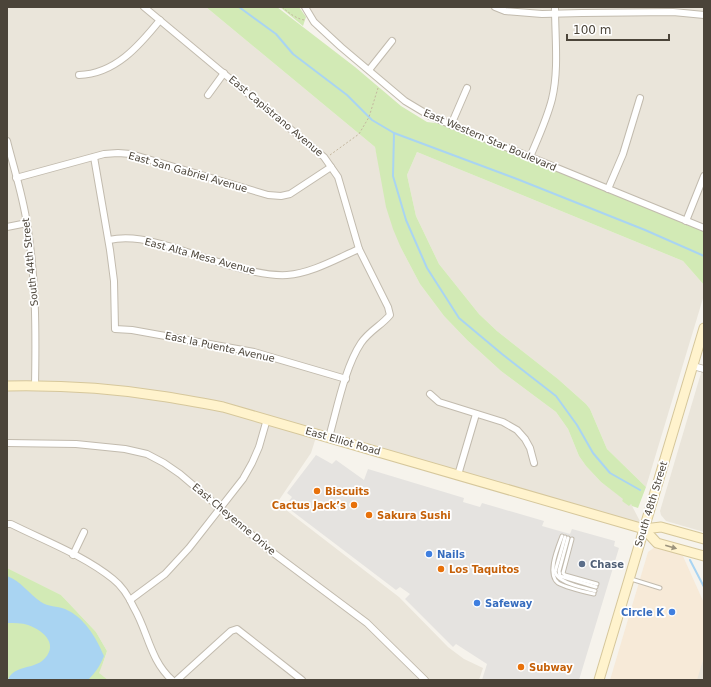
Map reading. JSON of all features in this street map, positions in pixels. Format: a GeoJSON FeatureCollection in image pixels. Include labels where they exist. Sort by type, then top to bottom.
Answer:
{"type":"FeatureCollection","features":[{"type":"Feature","properties":{"kind":"main road","name":"South 48th Street"},"geometry":{"type":"LineString","coordinates":[[598,680],[704,328]]}},
{"type":"Feature","properties":{"kind":"main road","name":"East Elliot Road"},"geometry":{"type":"LineString","coordinates":[[7,386],[100,389],[159,396],[224,407],[644,529],[661,527],[704,540]]}},
{"type":"Feature","properties":{"kind":"main road","name":"East Elliot Road"},"geometry":{"type":"LineString","coordinates":[[644,529],[657,542],[704,556]]}},
{"type":"Feature","properties":{"kind":"street","name":"East Capistrano Avenue"},"geometry":{"type":"LineString","coordinates":[[144,7],[324,157],[338,177],[359,249],[388,307],[390,315],[383,323],[371,331],[362,342],[357,350],[346,379]]}},
{"type":"Feature","properties":{"kind":"street","name":"East Western Star Boulevard"},"geometry":{"type":"LineString","coordinates":[[305,7],[314,22],[341,47],[418,109],[451,125],[704,228]]}},
{"type":"Feature","properties":{"kind":"street"},"geometry":{"type":"LineString","coordinates":[[495,7],[505,11],[542,14],[555,10],[673,9],[704,15]]}},
{"type":"Feature","properties":{"kind":"street"},"geometry":{"type":"LineString","coordinates":[[530,157],[547,116],[555,83],[555,10]]}},
{"type":"Feature","properties":{"kind":"street"},"geometry":{"type":"LineString","coordinates":[[79,75],[89,75],[109,67],[127,56],[141,43],[160,20]]}},
{"type":"Feature","properties":{"kind":"street"},"geometry":{"type":"LineString","coordinates":[[369,70],[392,41]]}},
{"type":"Feature","properties":{"kind":"street","name":"East Capistrano Avenue"},"geometry":{"type":"LineString","coordinates":[[208,94],[224,73]]}},
{"type":"Feature","properties":{"kind":"street"},"geometry":{"type":"LineString","coordinates":[[451,125],[467,88]]}},
{"type":"Feature","properties":{"kind":"street"},"geometry":{"type":"LineString","coordinates":[[608,189],[623,154],[640,98]]}},
{"type":"Feature","properties":{"kind":"street","name":"South 44th Street"},"geometry":{"type":"LineString","coordinates":[[7,141],[27,223],[36,302],[35,386]]}},
{"type":"Feature","properties":{"kind":"street","name":"East San Gabriel Avenue"},"geometry":{"type":"LineString","coordinates":[[16,178],[94,157],[118,153],[131,154],[268,195],[281,196],[290,194],[331,167]]}},
{"type":"Feature","properties":{"kind":"street"},"geometry":{"type":"LineString","coordinates":[[94,157],[109,240]]}},
{"type":"Feature","properties":{"kind":"street"},"geometry":{"type":"LineString","coordinates":[[686,220],[704,176]]}},
{"type":"Feature","properties":{"kind":"street"},"geometry":{"type":"LineString","coordinates":[[7,226],[27,223]]}},
{"type":"Feature","properties":{"kind":"street","name":"East Alta Mesa Avenue"},"geometry":{"type":"LineString","coordinates":[[109,240],[134,238],[152,241],[248,270],[287,275],[312,269],[359,249]]}},
{"type":"Feature","properties":{"kind":"street","name":"East la Puente Avenue"},"geometry":{"type":"LineString","coordinates":[[109,240],[114,281],[115,329],[132,330],[247,351],[346,379]]}},
{"type":"Feature","properties":{"kind":"street"},"geometry":{"type":"LineString","coordinates":[[693,366],[704,369]]}},
{"type":"Feature","properties":{"kind":"street"},"geometry":{"type":"LineString","coordinates":[[329,437],[346,379]]}},
{"type":"Feature","properties":{"kind":"street"},"geometry":{"type":"LineString","coordinates":[[430,394],[439,402],[503,422],[517,430],[525,439],[530,448],[534,463]]}},
{"type":"Feature","properties":{"kind":"street"},"geometry":{"type":"LineString","coordinates":[[458,475],[476,414]]}},
{"type":"Feature","properties":{"kind":"street"},"geometry":{"type":"LineString","coordinates":[[130,600],[165,574],[189,548],[243,479],[259,447],[267,419]]}},
{"type":"Feature","properties":{"kind":"street","name":"East Cheyenne Drive"},"geometry":{"type":"LineString","coordinates":[[7,443],[76,444],[125,449],[147,454],[164,463],[180,474],[272,552],[367,623],[425,680]]}},
{"type":"Feature","properties":{"kind":"street"},"geometry":{"type":"LineString","coordinates":[[7,524],[11,524],[73,555],[113,579],[126,593],[135,609],[150,650],[162,669],[172,680]]}},
{"type":"Feature","properties":{"kind":"street"},"geometry":{"type":"LineString","coordinates":[[73,555],[84,532]]}},
{"type":"Feature","properties":{"kind":"street"},"geometry":{"type":"LineString","coordinates":[[177,680],[231,631],[237,628],[302,680]]}},
{"type":"Feature","properties":{"kind":"lane"},"geometry":{"type":"LineString","coordinates":[[567,537],[563,573],[595,589],[562,581],[557,576],[555,572],[556,567],[567,537]]}},
{"type":"Feature","properties":{"kind":"lane"},"geometry":{"type":"LineString","coordinates":[[629,578],[660,588]]}},
{"type":"Feature","properties":{"kind":"path"},"geometry":{"type":"LineString","coordinates":[[282,7],[299,19],[304,20],[310,16]]}},
{"type":"Feature","properties":{"kind":"path"},"geometry":{"type":"LineString","coordinates":[[324,157],[333,154],[359,134],[369,117],[381,80]]}},
{"type":"Feature","properties":{"kind":"shaded area"},"geometry":{"type":"Polygon","coordinates":[[[7,7],[206,7],[375,147],[401,248],[420,284],[444,316],[467,340],[501,371],[556,412],[568,429],[579,456],[586,466],[601,482],[624,499],[622,501],[631,504],[644,529],[317,434],[311,453],[277,503],[399,597],[448,647],[464,659],[483,668],[479,680],[108,680],[98,673],[107,651],[96,632],[61,595],[7,568],[7,7]]]}},
{"type":"Feature","properties":{"kind":"shaded area"},"geometry":{"type":"Polygon","coordinates":[[[305,7],[704,7],[704,228],[418,109],[314,22],[305,7]]]}},
{"type":"Feature","properties":{"kind":"shaded area"},"geometry":{"type":"Polygon","coordinates":[[[417,152],[683,261],[704,285],[704,295],[646,487],[607,449],[590,409],[586,404],[558,379],[497,331],[479,314],[439,264],[416,216],[407,175],[417,152]]]}},
{"type":"Feature","properties":{"kind":"shaded area"},"geometry":{"type":"Polygon","coordinates":[[[704,363],[704,532],[666,521],[661,515],[660,511],[704,363]]]}},
{"type":"Feature","properties":{"kind":"shaded area"},"geometry":{"type":"Polygon","coordinates":[[[316,455],[332,464],[336,460],[364,480],[368,469],[464,498],[463,502],[480,507],[482,503],[544,521],[542,526],[570,534],[572,529],[615,541],[614,546],[619,548],[579,680],[482,680],[487,664],[456,644],[453,647],[405,599],[410,594],[400,587],[396,590],[288,508],[291,503],[289,501],[292,497],[287,493],[316,455]]]}},
{"type":"Feature","properties":{"kind":"shaded area"},"geometry":{"type":"Polygon","coordinates":[[[655,547],[682,554],[704,603],[704,657],[697,680],[610,680],[648,552],[655,547]]]}},
{"type":"Feature","properties":{"kind":"shaded area"},"geometry":{"type":"Polygon","coordinates":[[[704,656],[704,680],[696,680],[704,656]]]}},
{"type":"Feature","properties":{"kind":"green space"},"geometry":{"type":"Polygon","coordinates":[[[206,7],[277,7],[355,67],[401,106],[427,122],[451,125],[704,228],[704,285],[683,261],[417,152],[407,175],[416,216],[439,264],[479,314],[497,331],[558,379],[586,404],[590,409],[607,449],[646,487],[638,508],[632,506],[631,504],[629,506],[622,501],[623,499],[601,482],[579,456],[568,429],[556,412],[501,371],[467,340],[444,316],[420,284],[393,229],[386,207],[375,147],[206,7]]]}},
{"type":"Feature","properties":{"kind":"green space"},"geometry":{"type":"Polygon","coordinates":[[[280,7],[299,7],[306,17],[303,26],[280,7]]]}},
{"type":"Feature","properties":{"kind":"green space"},"geometry":{"type":"Polygon","coordinates":[[[7,568],[61,595],[96,632],[107,651],[99,673],[108,680],[7,680],[7,568]]]}},
{"type":"Feature","properties":{"kind":"water"},"geometry":{"type":"Polygon","coordinates":[[[7,576],[21,584],[44,604],[65,609],[78,617],[89,628],[104,656],[93,675],[88,680],[8,680],[10,675],[14,672],[38,664],[42,661],[50,650],[50,645],[45,635],[40,631],[28,625],[7,623],[7,576]]]}},
{"type":"Feature","properties":{"kind":"waterway"},"geometry":{"type":"LineString","coordinates":[[239,7],[276,34],[293,54],[347,95],[372,120],[394,133],[517,179],[645,230],[704,256]]}},
{"type":"Feature","properties":{"kind":"waterway"},"geometry":{"type":"LineString","coordinates":[[394,133],[393,176],[406,220],[427,268],[459,318],[556,396],[577,425],[593,453],[610,473],[640,490]]}},
{"type":"Feature","properties":{"kind":"waterway"},"geometry":{"type":"LineString","coordinates":[[690,560],[704,587]]}},
{"type":"Feature","properties":{"kind":"place","name":"Biscuits"},"geometry":{"type":"Point","coordinates":[317,491]}},
{"type":"Feature","properties":{"kind":"place","name":"Cactus Jack’s"},"geometry":{"type":"Point","coordinates":[354,505]}},
{"type":"Feature","properties":{"kind":"place","name":"Sakura Sushi"},"geometry":{"type":"Point","coordinates":[369,515]}},
{"type":"Feature","properties":{"kind":"place","name":"Nails"},"geometry":{"type":"Point","coordinates":[429,554]}},
{"type":"Feature","properties":{"kind":"place","name":"Chase"},"geometry":{"type":"Point","coordinates":[582,564]}},
{"type":"Feature","properties":{"kind":"place","name":"Los Taquitos"},"geometry":{"type":"Point","coordinates":[441,569]}},
{"type":"Feature","properties":{"kind":"place","name":"Safeway"},"geometry":{"type":"Point","coordinates":[477,603]}},
{"type":"Feature","properties":{"kind":"place","name":"Circle K"},"geometry":{"type":"Point","coordinates":[672,612]}},
{"type":"Feature","properties":{"kind":"place","name":"Subway"},"geometry":{"type":"Point","coordinates":[521,667]}}]}
